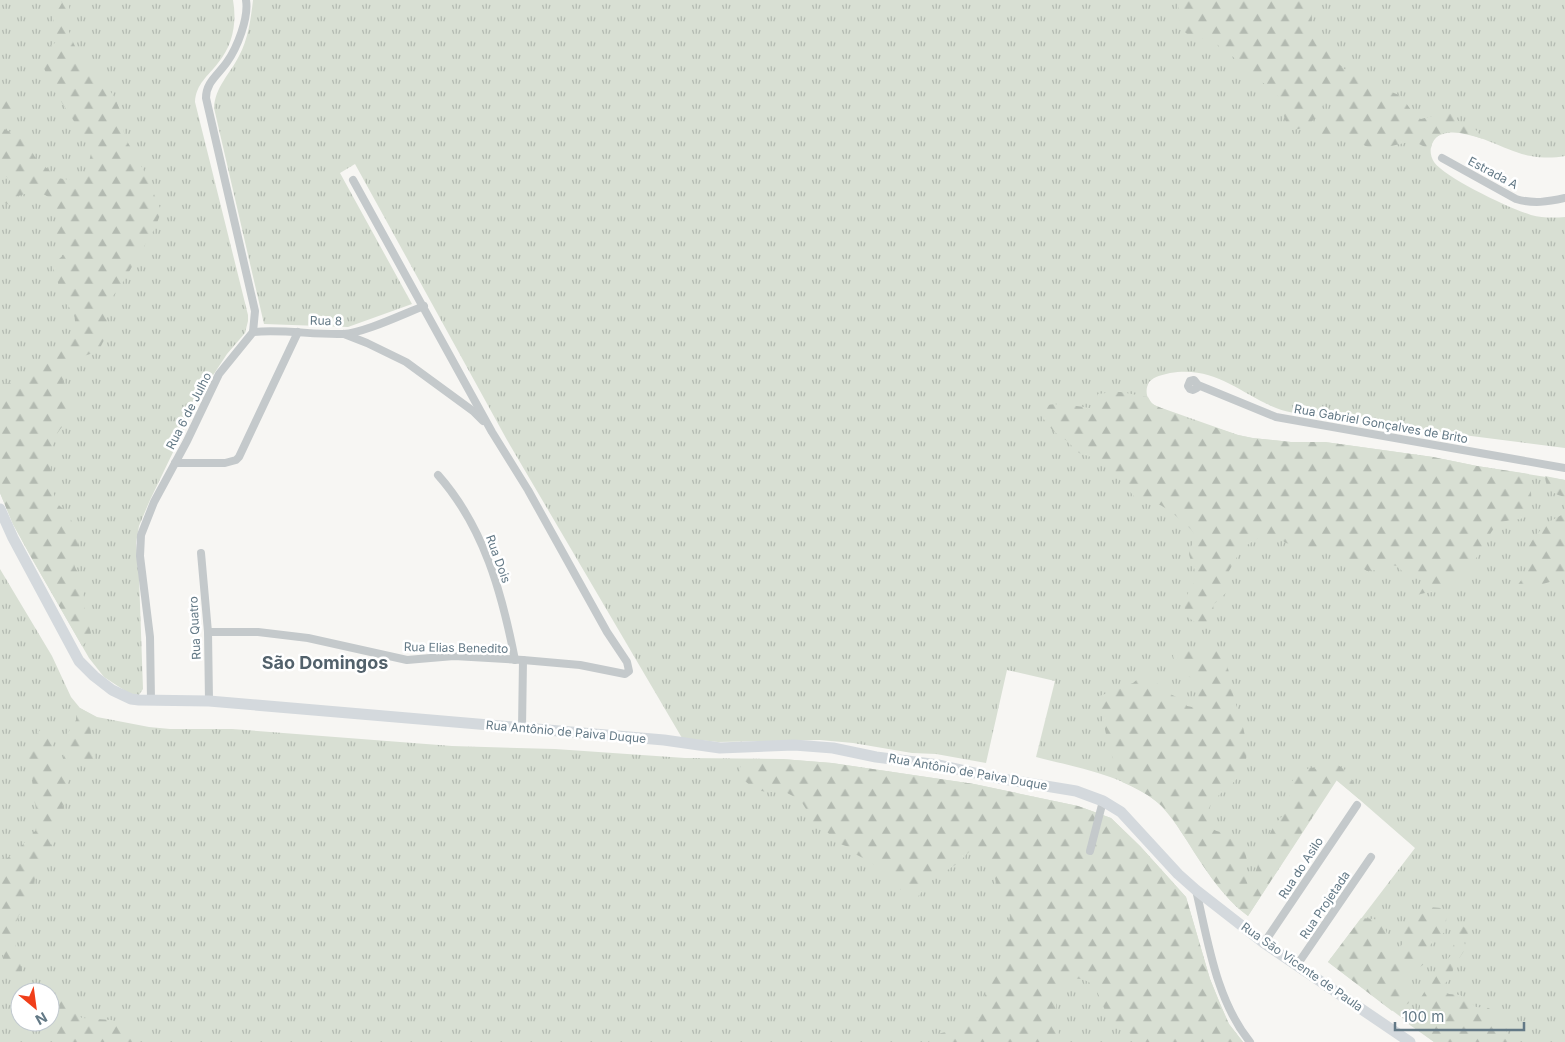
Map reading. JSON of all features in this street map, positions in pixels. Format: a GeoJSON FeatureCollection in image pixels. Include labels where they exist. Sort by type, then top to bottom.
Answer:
{"type":"FeatureCollection","features":[{"type":"Feature","properties":{"kind":"street"},"geometry":{"type":"LineString","coordinates":[[246,0],[243,26],[238,42],[227,62],[208,85],[206,98],[254,311],[253,332]]}},
{"type":"Feature","properties":{"kind":"street","name":"Estrada A"},"geometry":{"type":"LineString","coordinates":[[1442,158],[1516,199],[1539,203],[1565,198]]}},
{"type":"Feature","properties":{"kind":"street"},"geometry":{"type":"LineString","coordinates":[[353,180],[492,432]]}},
{"type":"Feature","properties":{"kind":"street","name":"Rua 8"},"geometry":{"type":"LineString","coordinates":[[253,332],[344,334],[424,306]]}},
{"type":"Feature","properties":{"kind":"street","name":"Rua 6 de Julho"},"geometry":{"type":"LineString","coordinates":[[151,700],[150,637],[140,556],[141,535],[150,509],[219,374],[253,332]]}},
{"type":"Feature","properties":{"kind":"street"},"geometry":{"type":"LineString","coordinates":[[175,462],[225,463],[239,457],[298,332]]}},
{"type":"Feature","properties":{"kind":"street"},"geometry":{"type":"LineString","coordinates":[[344,334],[406,362],[426,375],[473,411],[492,432]]}},
{"type":"Feature","properties":{"kind":"street","name":"Rua Gabriel Gonçalves de Brito"},"geometry":{"type":"LineString","coordinates":[[1198,385],[1276,417],[1565,468]]}},
{"type":"Feature","properties":{"kind":"street","name":"Rua Elias Benedito"},"geometry":{"type":"LineString","coordinates":[[208,632],[258,632],[308,638],[407,660],[462,656],[580,665],[616,673],[628,673],[630,668],[627,662],[607,632],[528,490],[492,432]]}},
{"type":"Feature","properties":{"kind":"street","name":"Rua Dois"},"geometry":{"type":"LineString","coordinates":[[438,475],[461,504],[487,556],[504,607],[519,660],[522,728]]}},
{"type":"Feature","properties":{"kind":"street","name":"Rua Antônio de Paiva Duque"},"geometry":{"type":"LineString","coordinates":[[0,509],[13,538],[73,652],[83,666],[103,683],[131,699],[209,701],[664,740],[720,748],[816,746],[876,757],[939,765],[998,778],[1076,791],[1103,801],[1121,812],[1178,874],[1196,890]]}},
{"type":"Feature","properties":{"kind":"street","name":"Rua Quatro"},"geometry":{"type":"LineString","coordinates":[[201,553],[208,632],[209,701]]}},
{"type":"Feature","properties":{"kind":"street"},"geometry":{"type":"LineString","coordinates":[[1090,851],[1103,801]]}},
{"type":"Feature","properties":{"kind":"street","name":"Rua do Asilo"},"geometry":{"type":"LineString","coordinates":[[1264,943],[1357,805]]}},
{"type":"Feature","properties":{"kind":"street","name":"Rua Projetada"},"geometry":{"type":"LineString","coordinates":[[1297,965],[1371,857]]}},
{"type":"Feature","properties":{"kind":"street"},"geometry":{"type":"LineString","coordinates":[[1196,890],[1215,968],[1226,1003],[1250,1042]]}},
{"type":"Feature","properties":{"kind":"street","name":"Rua São Vicente de Paula"},"geometry":{"type":"LineString","coordinates":[[1196,890],[1264,943],[1410,1042]]}},
{"type":"Feature","properties":{"kind":"green space"},"geometry":{"type":"Polygon","coordinates":[[[0,0],[233,0],[233,33],[223,56],[200,85],[195,102],[248,321],[245,333],[227,354],[202,392],[139,526],[136,543],[143,689],[139,695],[133,696],[104,677],[89,658],[13,524],[0,493],[0,0]]]}},
{"type":"Feature","properties":{"kind":"green space"},"geometry":{"type":"Polygon","coordinates":[[[61,0],[70,0],[68,29],[73,42],[83,63],[101,78],[115,98],[122,115],[127,141],[144,171],[160,208],[160,215],[155,228],[123,282],[106,306],[108,332],[100,348],[90,354],[63,363],[64,382],[72,407],[70,415],[53,442],[51,475],[56,500],[69,516],[78,535],[79,542],[74,565],[82,577],[85,611],[91,633],[89,639],[82,646],[13,524],[0,493],[0,384],[20,380],[57,352],[70,339],[75,321],[74,314],[60,296],[54,270],[56,262],[65,254],[60,249],[56,240],[57,218],[51,200],[43,194],[32,193],[14,199],[12,206],[0,201],[0,192],[13,188],[13,185],[0,168],[0,127],[23,138],[35,157],[57,178],[78,181],[86,176],[92,149],[55,92],[41,62],[41,52],[55,43],[57,38],[53,18],[62,3],[61,0]]]}},
{"type":"Feature","properties":{"kind":"green space"},"geometry":{"type":"Polygon","coordinates":[[[253,0],[1565,0],[1565,156],[1548,158],[1521,154],[1474,136],[1452,132],[1436,137],[1432,142],[1431,156],[1441,169],[1451,176],[1494,200],[1539,217],[1565,217],[1565,448],[1284,411],[1262,402],[1226,382],[1200,373],[1170,373],[1154,378],[1147,386],[1147,396],[1150,402],[1156,406],[1238,435],[1291,442],[1325,442],[1433,457],[1565,480],[1565,1042],[1434,1042],[1328,962],[1415,848],[1337,780],[1248,916],[1230,900],[1215,882],[1166,812],[1146,794],[1116,779],[1036,757],[1055,681],[1007,670],[986,763],[936,754],[912,753],[853,743],[820,740],[718,742],[682,738],[507,440],[355,164],[340,173],[412,304],[348,327],[264,324],[214,108],[220,87],[245,43],[253,0]]]}},
{"type":"Feature","properties":{"kind":"green space"},"geometry":{"type":"Polygon","coordinates":[[[1175,0],[1305,0],[1312,6],[1311,29],[1314,35],[1342,67],[1352,75],[1401,96],[1416,117],[1421,119],[1447,112],[1452,114],[1460,123],[1476,130],[1483,139],[1452,132],[1439,135],[1434,140],[1431,148],[1413,141],[1374,150],[1347,137],[1341,137],[1335,138],[1320,148],[1318,131],[1330,115],[1336,97],[1327,94],[1322,108],[1309,124],[1290,130],[1279,99],[1271,88],[1266,84],[1245,76],[1241,63],[1216,44],[1185,33],[1180,23],[1175,0]]]}},
{"type":"Feature","properties":{"kind":"green space"},"geometry":{"type":"Polygon","coordinates":[[[0,86],[10,94],[13,104],[11,109],[0,115],[0,86]]]}},
{"type":"Feature","properties":{"kind":"green space"},"geometry":{"type":"Polygon","coordinates":[[[1113,392],[1148,397],[1152,404],[1180,416],[1252,438],[1291,442],[1325,442],[1433,457],[1529,474],[1531,506],[1529,512],[1520,519],[1504,521],[1495,527],[1470,566],[1454,583],[1439,591],[1423,593],[1407,599],[1421,584],[1421,574],[1403,572],[1397,566],[1391,565],[1367,571],[1336,552],[1323,548],[1297,546],[1286,543],[1276,536],[1257,539],[1242,548],[1229,571],[1227,592],[1213,605],[1216,626],[1208,628],[1188,617],[1185,609],[1188,593],[1195,579],[1195,571],[1189,553],[1195,538],[1193,532],[1160,505],[1138,501],[1108,466],[1100,460],[1079,453],[1053,431],[1039,413],[1039,408],[1051,404],[1096,409],[1095,403],[1098,394],[1113,392]]]}},
{"type":"Feature","properties":{"kind":"green space"},"geometry":{"type":"Polygon","coordinates":[[[1545,476],[1565,480],[1565,497],[1551,491],[1545,476]]]}},
{"type":"Feature","properties":{"kind":"green space"},"geometry":{"type":"Polygon","coordinates":[[[1565,513],[1565,574],[1547,583],[1514,590],[1528,571],[1526,557],[1532,541],[1545,524],[1565,513]]]}},
{"type":"Feature","properties":{"kind":"green space"},"geometry":{"type":"Polygon","coordinates":[[[0,569],[52,656],[71,697],[80,708],[97,717],[170,729],[232,729],[452,746],[555,749],[685,758],[782,759],[832,763],[974,784],[1078,806],[1111,818],[1140,846],[1186,897],[1210,979],[1229,1024],[1243,1042],[0,1042],[0,569]]]}},
{"type":"Feature","properties":{"kind":"green space"},"geometry":{"type":"Polygon","coordinates":[[[1202,647],[1218,652],[1225,661],[1229,672],[1245,738],[1245,765],[1237,779],[1213,802],[1207,817],[1208,823],[1214,830],[1234,835],[1240,840],[1246,857],[1246,879],[1248,885],[1252,881],[1258,865],[1257,858],[1260,852],[1275,824],[1287,811],[1290,802],[1289,787],[1299,774],[1309,768],[1338,765],[1349,773],[1353,783],[1360,791],[1359,799],[1336,780],[1248,916],[1230,900],[1214,881],[1165,809],[1148,795],[1122,782],[1109,748],[1101,711],[1096,701],[1097,697],[1133,683],[1146,672],[1172,695],[1183,699],[1187,706],[1192,707],[1198,703],[1196,685],[1178,667],[1173,655],[1177,650],[1202,647]]]}},
{"type":"Feature","properties":{"kind":"green space"},"geometry":{"type":"Polygon","coordinates":[[[80,708],[94,716],[91,724],[90,747],[95,758],[89,763],[75,763],[70,767],[62,819],[54,840],[35,876],[33,899],[19,915],[15,925],[16,948],[25,982],[14,982],[7,967],[0,939],[0,856],[4,860],[16,852],[36,830],[38,823],[38,814],[33,797],[32,772],[27,755],[28,750],[39,731],[47,726],[52,735],[52,758],[54,762],[61,763],[64,760],[64,739],[76,720],[76,715],[80,708]]]}},
{"type":"Feature","properties":{"kind":"green space"},"geometry":{"type":"Polygon","coordinates":[[[745,759],[782,759],[832,763],[974,784],[1078,806],[1111,818],[1140,846],[1186,897],[1210,979],[1229,1024],[1243,1042],[1132,1042],[1132,1035],[1108,1016],[1094,987],[1085,980],[1073,979],[1065,983],[1057,997],[1056,1006],[1060,1042],[928,1042],[941,1033],[962,1029],[972,1024],[979,1015],[989,985],[1004,957],[1000,941],[1008,928],[1010,916],[1001,890],[997,885],[990,860],[983,851],[975,846],[958,863],[931,881],[915,900],[869,861],[855,854],[849,847],[840,844],[827,832],[813,824],[801,801],[787,793],[760,791],[752,787],[745,781],[740,772],[745,759]]]}},
{"type":"Feature","properties":{"kind":"green space"},"geometry":{"type":"Polygon","coordinates":[[[1429,907],[1441,908],[1447,912],[1445,932],[1430,946],[1424,964],[1404,978],[1403,986],[1410,1000],[1408,1004],[1397,1006],[1392,1011],[1328,962],[1361,918],[1374,919],[1384,924],[1387,934],[1378,941],[1376,949],[1388,953],[1399,948],[1403,943],[1403,927],[1415,918],[1422,909],[1429,907]]]}},
{"type":"Feature","properties":{"kind":"green space"},"geometry":{"type":"Polygon","coordinates":[[[1463,926],[1469,931],[1468,936],[1463,938],[1466,948],[1454,966],[1451,978],[1444,984],[1444,991],[1449,994],[1460,995],[1476,1007],[1489,1008],[1506,1030],[1511,1042],[1434,1042],[1407,1023],[1421,1024],[1427,1022],[1420,1010],[1420,999],[1451,955],[1459,930],[1463,926]]]}},
{"type":"Feature","properties":{"kind":"green space"},"geometry":{"type":"Polygon","coordinates":[[[67,995],[72,998],[78,1015],[82,1018],[111,1020],[131,1025],[132,1042],[53,1042],[50,1032],[60,1032],[60,996],[67,995]]]}},
{"type":"Feature","properties":{"kind":"district","name":"São Domingos"},"geometry":{"type":"Point","coordinates":[325,663]}}]}
